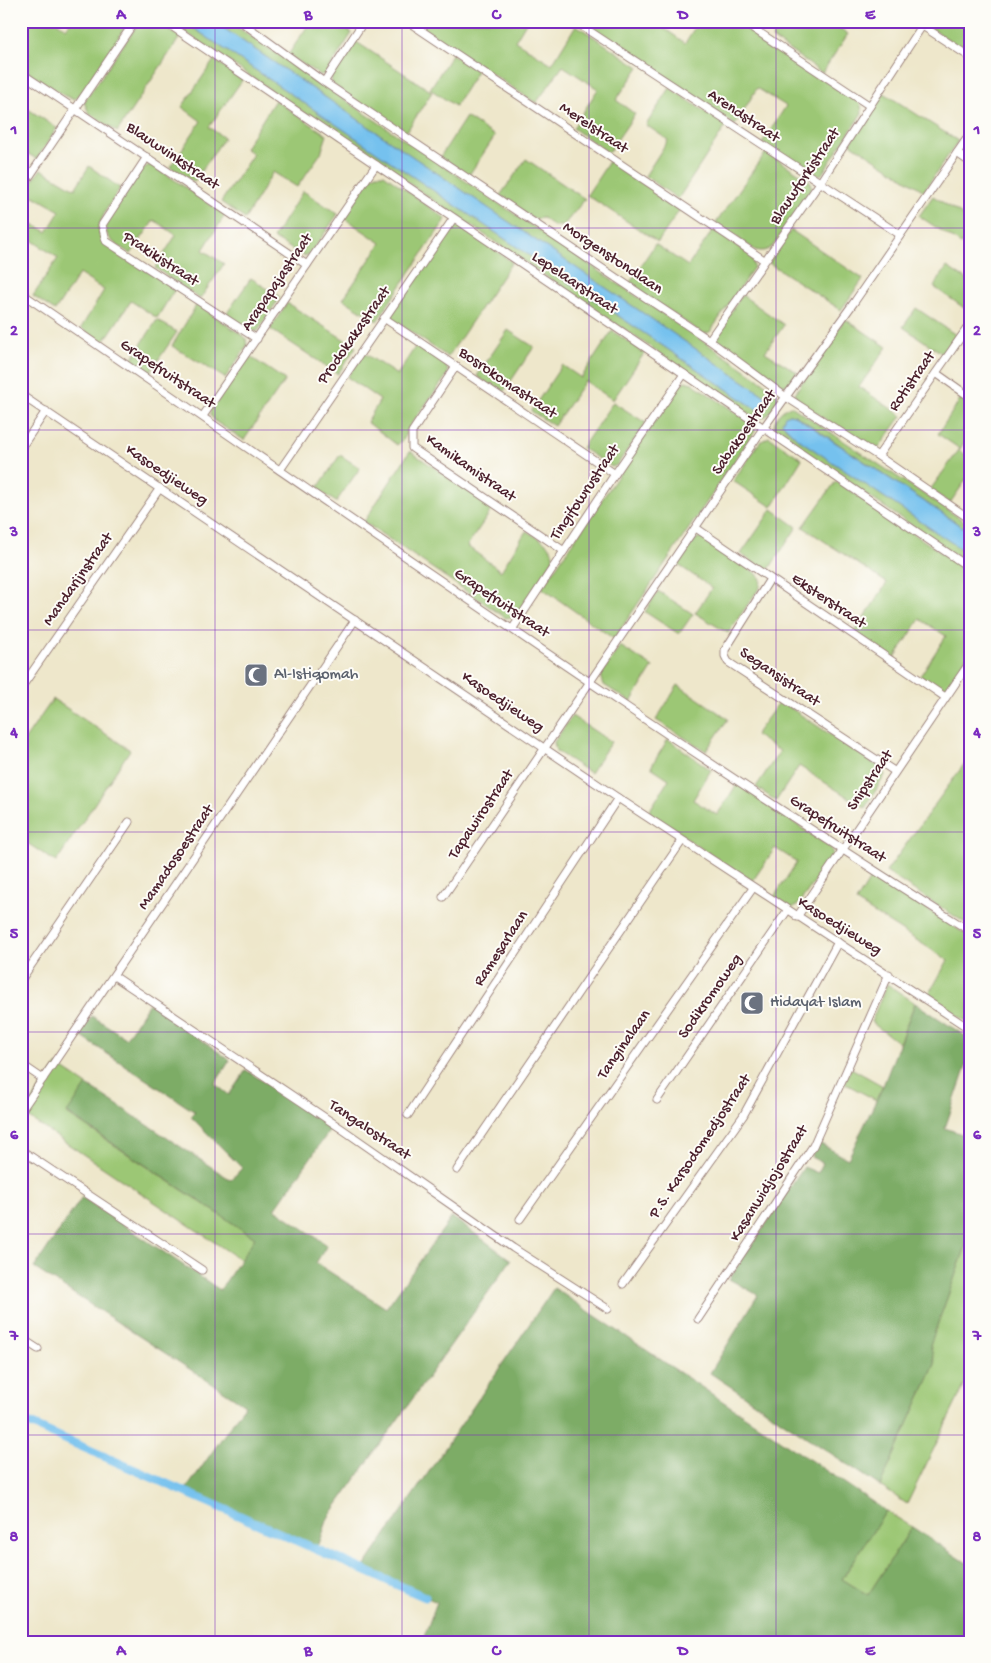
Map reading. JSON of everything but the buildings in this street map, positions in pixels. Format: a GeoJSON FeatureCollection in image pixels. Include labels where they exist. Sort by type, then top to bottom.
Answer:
{"type":"FeatureCollection","features":[{"type":"Feature","properties":{"kind":"street"},"geometry":{"type":"LineString","coordinates":[[21,189],[135,21]]}},
{"type":"Feature","properties":{"kind":"street","name":"Lepelaarstraat"},"geometry":{"type":"LineString","coordinates":[[164,21],[453,219],[764,427],[970,568]]}},
{"type":"Feature","properties":{"kind":"street","name":"Morgenstondlaan"},"geometry":{"type":"LineString","coordinates":[[240,21],[251,24],[324,82],[708,340],[786,397],[878,456],[970,519]]}},
{"type":"Feature","properties":{"kind":"street"},"geometry":{"type":"LineString","coordinates":[[324,82],[364,21]]}},
{"type":"Feature","properties":{"kind":"street","name":"Merelstraat"},"geometry":{"type":"LineString","coordinates":[[407,21],[764,260]]}},
{"type":"Feature","properties":{"kind":"street","name":"Arendstraat"},"geometry":{"type":"LineString","coordinates":[[574,21],[819,184],[899,234]]}},
{"type":"Feature","properties":{"kind":"street"},"geometry":{"type":"LineString","coordinates":[[742,21],[870,106]]}},
{"type":"Feature","properties":{"kind":"street"},"geometry":{"type":"LineString","coordinates":[[915,21],[970,57]]}},
{"type":"Feature","properties":{"kind":"street","name":"Blauwforkistraat"},"geometry":{"type":"LineString","coordinates":[[708,340],[819,184],[922,26]]}},
{"type":"Feature","properties":{"kind":"street","name":"Blauwvinkstraat"},"geometry":{"type":"LineString","coordinates":[[21,73],[307,265]]}},
{"type":"Feature","properties":{"kind":"street","name":"Sabakoestraat"},"geometry":{"type":"LineString","coordinates":[[543,748],[764,427],[855,301],[899,234],[970,134]]}},
{"type":"Feature","properties":{"kind":"street"},"geometry":{"type":"LineString","coordinates":[[957,153],[970,162]]}},
{"type":"Feature","properties":{"kind":"street","name":"Prakikistraat"},"geometry":{"type":"LineString","coordinates":[[147,157],[102,225],[106,241],[257,339]]}},
{"type":"Feature","properties":{"kind":"street","name":"Arapapajastraat"},"geometry":{"type":"LineString","coordinates":[[202,416],[376,165]]}},
{"type":"Feature","properties":{"kind":"street","name":"Prodokakastraat"},"geometry":{"type":"LineString","coordinates":[[280,470],[453,219]]}},
{"type":"Feature","properties":{"kind":"street","name":"Grapefruitstraat"},"geometry":{"type":"LineString","coordinates":[[21,293],[841,850],[970,931]]}},
{"type":"Feature","properties":{"kind":"street","name":"Bosrokomastraat"},"geometry":{"type":"LineString","coordinates":[[384,318],[615,474]]}},
{"type":"Feature","properties":{"kind":"street","name":"Rotistraat"},"geometry":{"type":"LineString","coordinates":[[878,456],[970,324]]}},
{"type":"Feature","properties":{"kind":"street","name":"Kamikamistraat"},"geometry":{"type":"LineString","coordinates":[[456,366],[412,432],[412,448],[564,551]]}},
{"type":"Feature","properties":{"kind":"street"},"geometry":{"type":"LineString","coordinates":[[936,373],[970,397]]}},
{"type":"Feature","properties":{"kind":"street","name":"Tingifowrustraat"},"geometry":{"type":"LineString","coordinates":[[513,628],[684,374]]}},
{"type":"Feature","properties":{"kind":"street","name":"Kasoedjieweg"},"geometry":{"type":"LineString","coordinates":[[21,395],[682,841],[889,974],[970,1029]]}},
{"type":"Feature","properties":{"kind":"street"},"geometry":{"type":"LineString","coordinates":[[21,448],[46,411]]}},
{"type":"Feature","properties":{"kind":"street","name":"Mandarijnstraat"},"geometry":{"type":"LineString","coordinates":[[21,688],[160,488]]}},
{"type":"Feature","properties":{"kind":"street","name":"Eksterstraat"},"geometry":{"type":"LineString","coordinates":[[696,528],[946,697]]}},
{"type":"Feature","properties":{"kind":"street","name":"Segansistraat"},"geometry":{"type":"LineString","coordinates":[[770,579],[725,650],[728,662],[894,771]]}},
{"type":"Feature","properties":{"kind":"street","name":"Mamadosoestraat"},"geometry":{"type":"LineString","coordinates":[[21,1111],[355,620]]}},
{"type":"Feature","properties":{"kind":"street","name":"Snipstraat"},"geometry":{"type":"LineString","coordinates":[[797,916],[970,662]]}},
{"type":"Feature","properties":{"kind":"street","name":"Tapawirostraat"},"geometry":{"type":"LineString","coordinates":[[443,897],[543,748]]}},
{"type":"Feature","properties":{"kind":"street","name":"Ramesarlaan"},"geometry":{"type":"LineString","coordinates":[[408,1115],[618,798]]}},
{"type":"Feature","properties":{"kind":"street"},"geometry":{"type":"LineString","coordinates":[[21,980],[129,822]]}},
{"type":"Feature","properties":{"kind":"street"},"geometry":{"type":"LineString","coordinates":[[457,1170],[682,841]]}},
{"type":"Feature","properties":{"kind":"street","name":"Tanginalaan"},"geometry":{"type":"LineString","coordinates":[[520,1219],[753,888]]}},
{"type":"Feature","properties":{"kind":"street","name":"Sodikromoweg"},"geometry":{"type":"LineString","coordinates":[[657,1100],[787,910]]}},
{"type":"Feature","properties":{"kind":"street","name":"P.S. Karsodomedjostraat"},"geometry":{"type":"LineString","coordinates":[[623,1284],[742,1116],[838,942]]}},
{"type":"Feature","properties":{"kind":"street","name":"Kasanwidjojostraat"},"geometry":{"type":"LineString","coordinates":[[698,1319],[814,1146],[889,974]]}},
{"type":"Feature","properties":{"kind":"street","name":"Tangalostraat"},"geometry":{"type":"LineString","coordinates":[[114,976],[342,1128],[513,1248],[608,1309]]}},
{"type":"Feature","properties":{"kind":"street"},"geometry":{"type":"LineString","coordinates":[[21,1064],[42,1079]]}},
{"type":"Feature","properties":{"kind":"street"},"geometry":{"type":"LineString","coordinates":[[21,1150],[202,1270]]}},
{"type":"Feature","properties":{"kind":"street"},"geometry":{"type":"LineString","coordinates":[[21,1338],[38,1349]]}},
{"type":"Feature","properties":{"kind":"green space"},"geometry":{"type":"Polygon","coordinates":[[[21,21],[55,21],[66,28],[71,21],[129,21],[84,91],[75,99],[65,96],[21,68],[21,21]]]}},
{"type":"Feature","properties":{"kind":"green space"},"geometry":{"type":"Polygon","coordinates":[[[140,21],[155,21],[180,37],[117,132],[89,113],[84,102],[140,21]]]}},
{"type":"Feature","properties":{"kind":"green space"},"geometry":{"type":"Polygon","coordinates":[[[169,21],[183,21],[756,409],[762,410],[768,400],[765,396],[213,21],[228,21],[743,368],[774,390],[779,399],[774,407],[765,417],[757,418],[752,416],[169,21]]]}},
{"type":"Feature","properties":{"kind":"green space"},"geometry":{"type":"Polygon","coordinates":[[[311,21],[334,21],[352,33],[326,74],[320,75],[288,55],[311,21]]]}},
{"type":"Feature","properties":{"kind":"green space"},"geometry":{"type":"Polygon","coordinates":[[[412,21],[527,21],[515,41],[552,64],[576,25],[639,67],[616,100],[635,114],[608,153],[573,128],[598,89],[563,66],[536,103],[412,21]]]}},
{"type":"Feature","properties":{"kind":"green space"},"geometry":{"type":"Polygon","coordinates":[[[579,21],[654,21],[685,43],[699,21],[735,21],[858,102],[861,105],[862,113],[822,174],[815,176],[762,143],[786,106],[757,88],[735,125],[579,21]]]}},
{"type":"Feature","properties":{"kind":"green space"},"geometry":{"type":"Polygon","coordinates":[[[782,21],[830,21],[848,34],[822,73],[772,38],[782,21]]]}},
{"type":"Feature","properties":{"kind":"green space"},"geometry":{"type":"Polygon","coordinates":[[[920,21],[970,21],[970,54],[920,21]]]}},
{"type":"Feature","properties":{"kind":"green space"},"geometry":{"type":"Polygon","coordinates":[[[355,41],[432,92],[405,134],[332,84],[331,75],[355,41]]]}},
{"type":"Feature","properties":{"kind":"green space"},"geometry":{"type":"Polygon","coordinates":[[[452,54],[477,71],[455,106],[430,89],[452,54]]]}},
{"type":"Feature","properties":{"kind":"green space"},"geometry":{"type":"Polygon","coordinates":[[[214,60],[243,79],[209,127],[224,138],[194,182],[170,167],[201,121],[182,107],[214,60]]]}},
{"type":"Feature","properties":{"kind":"green space"},"geometry":{"type":"Polygon","coordinates":[[[670,88],[726,126],[678,199],[645,176],[668,140],[646,125],[670,88]]]}},
{"type":"Feature","properties":{"kind":"green space"},"geometry":{"type":"Polygon","coordinates":[[[884,93],[958,141],[924,191],[850,143],[884,93]]]}},
{"type":"Feature","properties":{"kind":"green space"},"geometry":{"type":"Polygon","coordinates":[[[275,100],[327,135],[321,153],[297,187],[273,172],[245,219],[221,202],[253,154],[245,148],[275,100]]]}},
{"type":"Feature","properties":{"kind":"green space"},"geometry":{"type":"Polygon","coordinates":[[[25,107],[57,128],[37,159],[21,150],[21,113],[25,107]]]}},
{"type":"Feature","properties":{"kind":"green space"},"geometry":{"type":"Polygon","coordinates":[[[466,117],[495,136],[469,175],[440,157],[466,117]]]}},
{"type":"Feature","properties":{"kind":"green space"},"geometry":{"type":"Polygon","coordinates":[[[766,152],[809,180],[812,188],[773,246],[767,250],[760,251],[755,250],[716,223],[766,152]]]}},
{"type":"Feature","properties":{"kind":"green space"},"geometry":{"type":"Polygon","coordinates":[[[526,159],[585,199],[563,226],[553,226],[543,218],[533,219],[499,197],[526,159]]]}},
{"type":"Feature","properties":{"kind":"green space"},"geometry":{"type":"Polygon","coordinates":[[[610,160],[681,208],[658,242],[587,195],[610,160]]]}},
{"type":"Feature","properties":{"kind":"green space"},"geometry":{"type":"Polygon","coordinates":[[[149,165],[156,167],[225,215],[203,250],[224,264],[200,299],[155,268],[176,235],[154,220],[131,254],[114,243],[106,231],[105,225],[141,170],[149,165]]]}},
{"type":"Feature","properties":{"kind":"green space"},"geometry":{"type":"Polygon","coordinates":[[[89,166],[120,188],[106,210],[98,228],[103,242],[175,289],[157,318],[131,301],[103,343],[81,328],[104,290],[79,274],[55,311],[33,296],[58,258],[21,233],[21,217],[47,232],[60,211],[25,191],[41,169],[75,189],[89,166]]]}},
{"type":"Feature","properties":{"kind":"green space"},"geometry":{"type":"Polygon","coordinates":[[[377,174],[384,174],[446,219],[377,321],[343,299],[381,243],[344,218],[371,177],[377,174]]]}},
{"type":"Feature","properties":{"kind":"green space"},"geometry":{"type":"Polygon","coordinates":[[[303,191],[338,214],[310,254],[304,256],[273,238],[303,191]]]}},
{"type":"Feature","properties":{"kind":"green space"},"geometry":{"type":"Polygon","coordinates":[[[933,196],[970,220],[970,231],[961,244],[919,216],[933,196]]]}},
{"type":"Feature","properties":{"kind":"green space"},"geometry":{"type":"Polygon","coordinates":[[[460,226],[512,262],[448,357],[398,323],[392,318],[392,313],[451,228],[460,226]]]}},
{"type":"Feature","properties":{"kind":"green space"},"geometry":{"type":"Polygon","coordinates":[[[713,230],[752,256],[754,267],[710,332],[703,334],[629,284],[655,244],[688,266],[713,230]]]}},
{"type":"Feature","properties":{"kind":"green space"},"geometry":{"type":"Polygon","coordinates":[[[791,230],[863,279],[841,310],[769,263],[791,230]]]}},
{"type":"Feature","properties":{"kind":"green space"},"geometry":{"type":"Polygon","coordinates":[[[947,267],[970,282],[970,312],[934,287],[947,267]]]}},
{"type":"Feature","properties":{"kind":"green space"},"geometry":{"type":"Polygon","coordinates":[[[251,278],[280,297],[258,331],[251,332],[225,316],[251,278]]]}},
{"type":"Feature","properties":{"kind":"green space"},"geometry":{"type":"Polygon","coordinates":[[[742,295],[784,325],[765,352],[797,372],[789,384],[780,386],[717,343],[715,337],[742,295]]]}},
{"type":"Feature","properties":{"kind":"green space"},"geometry":{"type":"Polygon","coordinates":[[[287,303],[356,347],[338,374],[270,329],[287,303]]]}},
{"type":"Feature","properties":{"kind":"green space"},"geometry":{"type":"Polygon","coordinates":[[[197,304],[246,338],[247,346],[225,378],[172,346],[197,304]]]}},
{"type":"Feature","properties":{"kind":"green space"},"geometry":{"type":"Polygon","coordinates":[[[916,308],[956,335],[943,354],[903,327],[916,308]]]}},
{"type":"Feature","properties":{"kind":"green space"},"geometry":{"type":"Polygon","coordinates":[[[845,319],[887,347],[859,387],[902,416],[878,449],[873,451],[797,400],[795,393],[845,319]]]}},
{"type":"Feature","properties":{"kind":"green space"},"geometry":{"type":"Polygon","coordinates":[[[157,320],[177,332],[148,375],[129,363],[157,320]]]}},
{"type":"Feature","properties":{"kind":"green space"},"geometry":{"type":"Polygon","coordinates":[[[508,330],[534,347],[502,394],[477,376],[508,330]]]}},
{"type":"Feature","properties":{"kind":"green space"},"geometry":{"type":"Polygon","coordinates":[[[612,331],[645,352],[613,400],[585,381],[554,426],[531,411],[562,365],[581,378],[612,331]]]}},
{"type":"Feature","properties":{"kind":"green space"},"geometry":{"type":"Polygon","coordinates":[[[417,344],[441,360],[445,364],[448,374],[406,431],[404,439],[397,445],[367,422],[380,400],[347,377],[364,353],[397,375],[417,344]]]}},
{"type":"Feature","properties":{"kind":"green space"},"geometry":{"type":"Polygon","coordinates":[[[249,356],[285,380],[244,440],[216,422],[210,415],[211,409],[249,356]]]}},
{"type":"Feature","properties":{"kind":"green space"},"geometry":{"type":"Polygon","coordinates":[[[685,381],[692,383],[753,424],[755,431],[614,639],[542,588],[679,386],[685,381]]]}},
{"type":"Feature","properties":{"kind":"green space"},"geometry":{"type":"Polygon","coordinates":[[[963,395],[970,400],[970,434],[960,449],[938,434],[963,395]]]}},
{"type":"Feature","properties":{"kind":"green space"},"geometry":{"type":"Polygon","coordinates":[[[613,402],[646,423],[617,465],[612,467],[582,448],[613,402]]]}},
{"type":"Feature","properties":{"kind":"green space"},"geometry":{"type":"Polygon","coordinates":[[[791,406],[970,525],[970,532],[795,415],[789,414],[783,419],[785,427],[798,439],[970,555],[970,565],[784,439],[774,426],[776,418],[781,412],[791,406]]]}},
{"type":"Feature","properties":{"kind":"green space"},"geometry":{"type":"Polygon","coordinates":[[[769,437],[802,459],[772,507],[733,481],[760,442],[769,437]]]}},
{"type":"Feature","properties":{"kind":"green space"},"geometry":{"type":"Polygon","coordinates":[[[959,450],[970,458],[970,474],[950,503],[930,490],[959,450]]]}},
{"type":"Feature","properties":{"kind":"green space"},"geometry":{"type":"Polygon","coordinates":[[[410,451],[493,508],[467,546],[501,571],[526,531],[545,542],[551,550],[553,560],[517,616],[506,618],[364,522],[410,451]]]}},
{"type":"Feature","properties":{"kind":"green space"},"geometry":{"type":"Polygon","coordinates":[[[340,455],[360,468],[336,502],[317,489],[340,455]]]}},
{"type":"Feature","properties":{"kind":"green space"},"geometry":{"type":"Polygon","coordinates":[[[836,481],[970,572],[970,656],[946,687],[940,690],[920,676],[946,636],[920,619],[894,659],[854,633],[887,583],[803,527],[836,481]]]}},
{"type":"Feature","properties":{"kind":"green space"},"geometry":{"type":"Polygon","coordinates":[[[772,509],[797,527],[767,572],[741,554],[772,509]]]}},
{"type":"Feature","properties":{"kind":"green space"},"geometry":{"type":"Polygon","coordinates":[[[697,538],[704,538],[757,574],[761,579],[760,587],[728,633],[695,613],[712,588],[677,564],[697,538]]]}},
{"type":"Feature","properties":{"kind":"green space"},"geometry":{"type":"Polygon","coordinates":[[[658,591],[693,614],[679,634],[645,612],[658,591]]]}},
{"type":"Feature","properties":{"kind":"green space"},"geometry":{"type":"Polygon","coordinates":[[[620,646],[653,667],[631,702],[604,685],[601,675],[620,646]]]}},
{"type":"Feature","properties":{"kind":"green space"},"geometry":{"type":"Polygon","coordinates":[[[678,685],[728,719],[706,751],[656,720],[678,685]]]}},
{"type":"Feature","properties":{"kind":"green space"},"geometry":{"type":"Polygon","coordinates":[[[53,699],[130,750],[56,862],[27,843],[21,852],[21,745],[53,699]]]}},
{"type":"Feature","properties":{"kind":"green space"},"geometry":{"type":"Polygon","coordinates":[[[780,701],[882,769],[885,775],[865,808],[799,766],[776,801],[756,787],[780,751],[755,735],[780,701]]]}},
{"type":"Feature","properties":{"kind":"green space"},"geometry":{"type":"Polygon","coordinates":[[[572,716],[611,742],[590,773],[556,751],[554,742],[572,716]]]}},
{"type":"Feature","properties":{"kind":"green space"},"geometry":{"type":"Polygon","coordinates":[[[668,739],[711,770],[693,800],[717,815],[737,784],[831,848],[833,856],[797,906],[791,908],[774,897],[797,862],[775,848],[752,882],[648,813],[669,779],[651,767],[668,739]]]}},
{"type":"Feature","properties":{"kind":"green space"},"geometry":{"type":"Polygon","coordinates":[[[970,756],[970,926],[886,872],[970,756]]]}},
{"type":"Feature","properties":{"kind":"green space"},"geometry":{"type":"Polygon","coordinates":[[[873,874],[970,937],[970,1014],[966,1021],[928,996],[948,960],[856,902],[873,874]]]}},
{"type":"Feature","properties":{"kind":"green space"},"geometry":{"type":"Polygon","coordinates":[[[887,984],[915,1003],[899,1043],[871,1022],[887,984]]]}},
{"type":"Feature","properties":{"kind":"green space"},"geometry":{"type":"Polygon","coordinates":[[[149,1003],[230,1060],[215,1084],[229,1095],[246,1070],[332,1127],[275,1209],[327,1245],[316,1263],[386,1308],[452,1217],[511,1260],[328,1518],[317,1550],[185,1491],[245,1405],[34,1268],[82,1197],[220,1290],[255,1238],[67,1113],[87,1085],[231,1180],[242,1168],[191,1117],[195,1112],[79,1035],[92,1016],[126,1038],[149,1003]]]}},
{"type":"Feature","properties":{"kind":"green space"},"geometry":{"type":"Polygon","coordinates":[[[915,1003],[970,1039],[970,1055],[945,1128],[970,1137],[970,1235],[930,1345],[935,1364],[880,1486],[710,1373],[758,1295],[729,1279],[804,1167],[818,1173],[823,1163],[811,1157],[819,1143],[848,1159],[883,1086],[915,1003]]]}},
{"type":"Feature","properties":{"kind":"green space"},"geometry":{"type":"Polygon","coordinates":[[[57,1065],[87,1085],[67,1114],[255,1238],[241,1260],[23,1114],[57,1065]]]}},
{"type":"Feature","properties":{"kind":"green space"},"geometry":{"type":"Polygon","coordinates":[[[851,1068],[883,1086],[876,1100],[844,1083],[851,1068]]]}},
{"type":"Feature","properties":{"kind":"green space"},"geometry":{"type":"Polygon","coordinates":[[[970,1235],[970,1374],[907,1504],[880,1486],[935,1364],[930,1345],[970,1235]]]}},
{"type":"Feature","properties":{"kind":"green space"},"geometry":{"type":"Polygon","coordinates":[[[554,1288],[886,1511],[842,1579],[868,1595],[912,1527],[970,1565],[970,1633],[966,1642],[422,1642],[437,1602],[362,1570],[554,1288]]]}},
{"type":"Feature","properties":{"kind":"green space"},"geometry":{"type":"Polygon","coordinates":[[[886,1511],[912,1527],[868,1595],[842,1579],[886,1511]]]}},
{"type":"Feature","properties":{"kind":"water"},"geometry":{"type":"Polygon","coordinates":[[[183,21],[213,21],[765,396],[769,400],[768,404],[762,410],[756,409],[183,21]]]}},
{"type":"Feature","properties":{"kind":"water"},"geometry":{"type":"Polygon","coordinates":[[[789,414],[794,415],[970,532],[970,555],[798,439],[782,423],[785,416],[789,414]]]}},
{"type":"Feature","properties":{"kind":"waterway"},"geometry":{"type":"LineString","coordinates":[[21,1420],[425,1597]]}},
{"type":"Feature","properties":{"kind":"place","name":"Al-Istiqomah"},"geometry":{"type":"Point","coordinates":[256,675]}},
{"type":"Feature","properties":{"kind":"place","name":"Hidayat Islam"},"geometry":{"type":"Point","coordinates":[752,1003]}}]}
